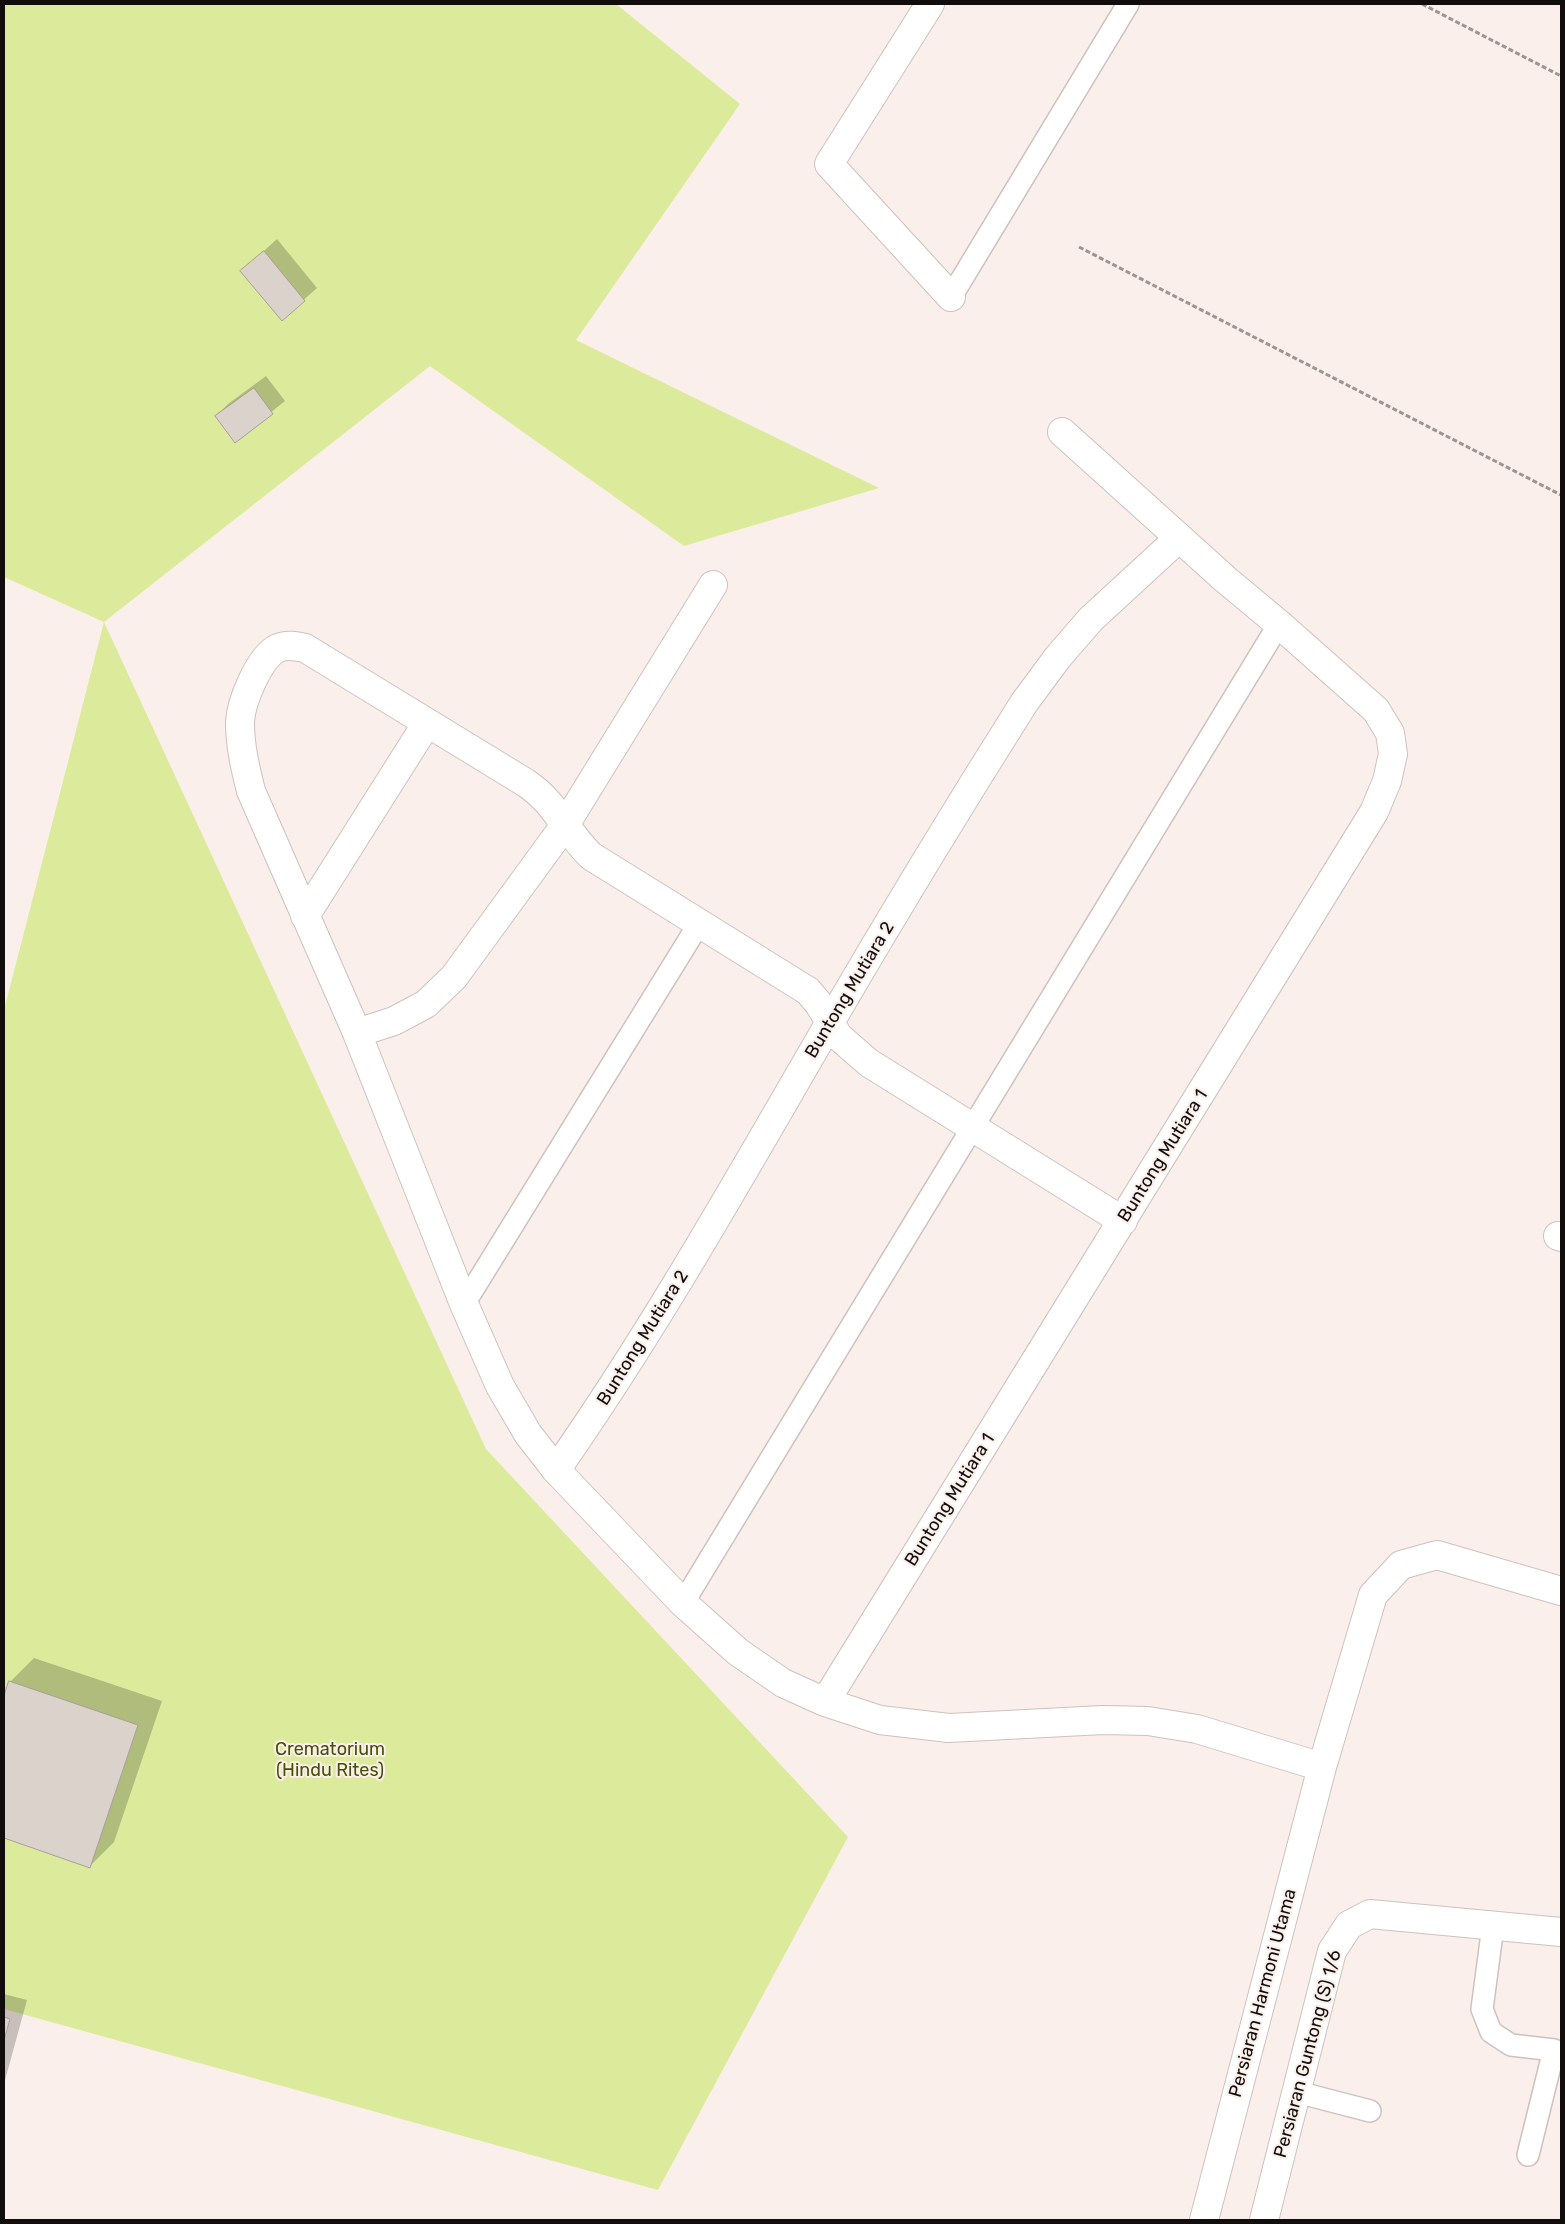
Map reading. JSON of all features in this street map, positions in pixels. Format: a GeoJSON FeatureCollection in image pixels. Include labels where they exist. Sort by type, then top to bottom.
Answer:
{"type":"FeatureCollection","features":[{"type":"Feature","properties":{"kind":"street"},"geometry":{"type":"LineString","coordinates":[[930,4],[829,164],[951,297]]}},
{"type":"Feature","properties":{"kind":"street","name":"Buntong Mutiara 1"},"geometry":{"type":"LineString","coordinates":[[825,1702],[1374,812],[1387,781],[1393,754],[1390,733],[1376,710],[1179,538],[1062,432]]}},
{"type":"Feature","properties":{"kind":"street","name":"Buntong Mutiara 2"},"geometry":{"type":"LineString","coordinates":[[556,1470],[619,1378],[697,1253],[830,1022],[1024,703],[1058,657],[1092,619],[1179,538]]}},
{"type":"Feature","properties":{"kind":"street"},"geometry":{"type":"LineString","coordinates":[[356,1033],[394,1021],[426,1004],[454,977],[565,825],[713,585]]}},
{"type":"Feature","properties":{"kind":"street"},"geometry":{"type":"LineString","coordinates":[[1123,1221],[869,1063],[850,1048],[830,1022],[820,1004],[808,991],[700,922],[591,856],[577,842],[543,795],[305,648],[291,645],[278,648],[262,662],[247,694],[240,719],[241,752],[251,791],[356,1033],[464,1304],[500,1386],[528,1434],[556,1470],[683,1602],[753,1663],[783,1683],[825,1702],[880,1720],[949,1728],[1103,1720],[1148,1721],[1197,1729],[1322,1767]]}},
{"type":"Feature","properties":{"kind":"street"},"geometry":{"type":"LineString","coordinates":[[305,916],[427,723]]}},
{"type":"Feature","properties":{"kind":"street","name":"Persiaran Harmoni Utama"},"geometry":{"type":"LineString","coordinates":[[1204,2220],[1322,1767],[1373,1595],[1401,1565],[1437,1554],[1561,1592]]}},
{"type":"Feature","properties":{"kind":"street","name":"Persiaran Guntong (S) 1/6"},"geometry":{"type":"LineString","coordinates":[[1264,2220],[1332,1951],[1349,1925],[1370,1914],[1561,1932]]}},
{"type":"Feature","properties":{"kind":"lane"},"geometry":{"type":"LineString","coordinates":[[951,297],[1128,4]]}},
{"type":"Feature","properties":{"kind":"lane"},"geometry":{"type":"LineString","coordinates":[[683,1602],[1279,624]]}},
{"type":"Feature","properties":{"kind":"lane"},"geometry":{"type":"LineString","coordinates":[[464,1304],[700,922]]}},
{"type":"Feature","properties":{"kind":"lane"},"geometry":{"type":"LineString","coordinates":[[1493,1926],[1482,2009],[1491,2032],[1511,2045],[1554,2050],[1528,2155]]}},
{"type":"Feature","properties":{"kind":"lane"},"geometry":{"type":"LineString","coordinates":[[1297,2092],[1370,2110]]}},
{"type":"Feature","properties":{"kind":"path"},"geometry":{"type":"LineString","coordinates":[[1422,4],[1561,76]]}},
{"type":"Feature","properties":{"kind":"path"},"geometry":{"type":"LineString","coordinates":[[1079,247],[1561,495]]}},
{"type":"Feature","properties":{"kind":"green space"},"geometry":{"type":"Polygon","coordinates":[[[4,4],[616,4],[740,104],[576,340],[879,488],[684,546],[430,366],[104,622],[4,577],[4,4]]]}},
{"type":"Feature","properties":{"kind":"green space","name":"Crematorium (Hindu Rites)"},"geometry":{"type":"Polygon","coordinates":[[[104,622],[486,1449],[848,1837],[658,2190],[4,2009],[4,1010],[104,622]]]}},
{"type":"Feature","properties":{"kind":"building"},"geometry":{"type":"Polygon","coordinates":[[[264,251],[305,301],[282,321],[240,271],[264,251]]]}},
{"type":"Feature","properties":{"kind":"building"},"geometry":{"type":"Polygon","coordinates":[[[254,388],[273,414],[235,443],[215,416],[254,388]]]}},
{"type":"Feature","properties":{"kind":"building"},"geometry":{"type":"Polygon","coordinates":[[[9,1681],[138,1725],[90,1868],[4,1838],[4,1696],[9,1681]]]}},
{"type":"Feature","properties":{"kind":"building"},"geometry":{"type":"Polygon","coordinates":[[[4,2017],[10,2019],[4,2040],[4,2017]]]}}]}
